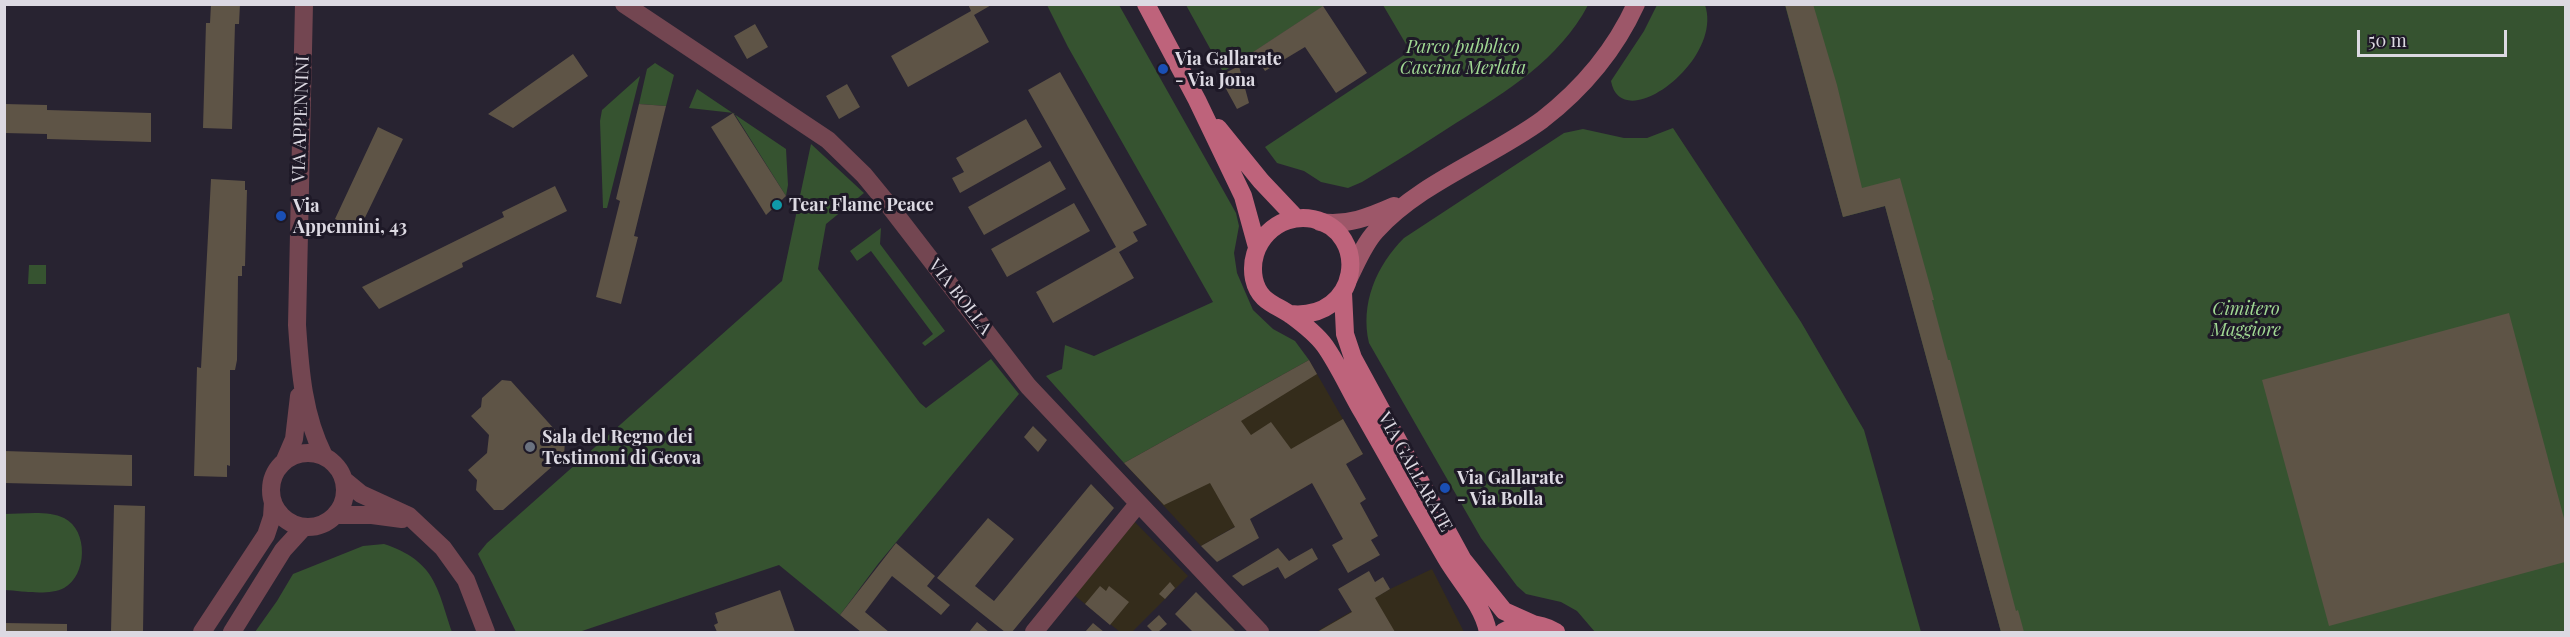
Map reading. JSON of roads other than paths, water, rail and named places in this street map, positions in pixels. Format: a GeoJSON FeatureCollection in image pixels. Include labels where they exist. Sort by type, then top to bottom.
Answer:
{"type":"FeatureCollection","features":[{"type":"Feature","properties":{"kind":"main road","name":"VIA GALLARATE"},"geometry":{"type":"LineString","coordinates":[[1146,4],[1197,100],[1243,196],[1257,247],[1253,263],[1254,280],[1262,295],[1274,307],[1290,314],[1324,345],[1448,561],[1485,620],[1488,633]]}},
{"type":"Feature","properties":{"kind":"main road","name":"VIA GALLARATE"},"geometry":{"type":"LineString","coordinates":[[1197,100],[1262,181],[1296,218]]}},
{"type":"Feature","properties":{"kind":"main road"},"geometry":{"type":"LineString","coordinates":[[1257,247],[1266,233],[1280,223],[1296,218],[1320,222]]}},
{"type":"Feature","properties":{"kind":"main road","name":"VIA GALLARATE"},"geometry":{"type":"LineString","coordinates":[[1320,222],[1339,235],[1347,248],[1350,263],[1346,286],[1344,334],[1353,358],[1463,560],[1504,611],[1556,633]]}},
{"type":"Feature","properties":{"kind":"main road"},"geometry":{"type":"LineString","coordinates":[[1290,314],[1305,315],[1320,312],[1333,304],[1346,286]]}},
{"type":"Feature","properties":{"kind":"main road"},"geometry":{"type":"LineString","coordinates":[[1503,633],[1516,626],[1533,624]]}},
{"type":"Feature","properties":{"kind":"street","name":"VIA APPENNINI"},"geometry":{"type":"LineString","coordinates":[[304,4],[296,299],[301,376],[314,435],[324,456]]}},
{"type":"Feature","properties":{"kind":"street","name":"VIA BOLLA"},"geometry":{"type":"LineString","coordinates":[[624,4],[828,140],[842,152],[887,203],[1020,376],[1260,633]]}},
{"type":"Feature","properties":{"kind":"street"},"geometry":{"type":"LineString","coordinates":[[1346,286],[1361,253],[1376,231],[1397,212],[1518,136],[1566,100],[1602,61],[1636,4]]}},
{"type":"Feature","properties":{"kind":"street"},"geometry":{"type":"LineString","coordinates":[[1320,222],[1346,223],[1365,219],[1426,192]]}},
{"type":"Feature","properties":{"kind":"street","name":"VIA APPENNINI"},"geometry":{"type":"LineString","coordinates":[[202,633],[266,534],[272,517],[273,502],[270,490],[273,477],[285,460],[294,439],[301,376]]}},
{"type":"Feature","properties":{"kind":"street"},"geometry":{"type":"LineString","coordinates":[[285,460],[306,452],[324,456],[335,464],[344,480],[361,494],[403,512],[421,527],[448,554],[466,580],[486,633]]}},
{"type":"Feature","properties":{"kind":"street"},"geometry":{"type":"LineString","coordinates":[[273,502],[280,514],[287,520],[304,527],[324,524],[336,515],[344,498],[344,480]]}},
{"type":"Feature","properties":{"kind":"street"},"geometry":{"type":"LineString","coordinates":[[1034,633],[1138,504]]}},
{"type":"Feature","properties":{"kind":"street"},"geometry":{"type":"LineString","coordinates":[[336,515],[384,516],[403,519],[421,527]]}},
{"type":"Feature","properties":{"kind":"street"},"geometry":{"type":"LineString","coordinates":[[231,633],[283,550],[304,527]]}},
{"type":"Feature","properties":{"kind":"place","name":"Via Gallarate - Via Jona"},"geometry":{"type":"Point","coordinates":[1163,69]}},
{"type":"Feature","properties":{"kind":"place","name":"Tear Flame Peace"},"geometry":{"type":"Point","coordinates":[777,205]}},
{"type":"Feature","properties":{"kind":"place","name":"Via Appennini, 43"},"geometry":{"type":"Point","coordinates":[281,216]}},
{"type":"Feature","properties":{"kind":"place","name":"Sala del Regno dei Testimoni di Geova"},"geometry":{"type":"Point","coordinates":[530,447]}},
{"type":"Feature","properties":{"kind":"place","name":"Via Gallarate - Via Bolla"},"geometry":{"type":"Point","coordinates":[1445,488]}},
{"type":"Feature","properties":{"kind":"park label","name":"Parco pubblico Cascina Merlata"},"geometry":{"type":"Point","coordinates":[1463,57]}},
{"type":"Feature","properties":{"kind":"park label","name":"Cimitero Maggiore"},"geometry":{"type":"Point","coordinates":[2246,319]}}]}
